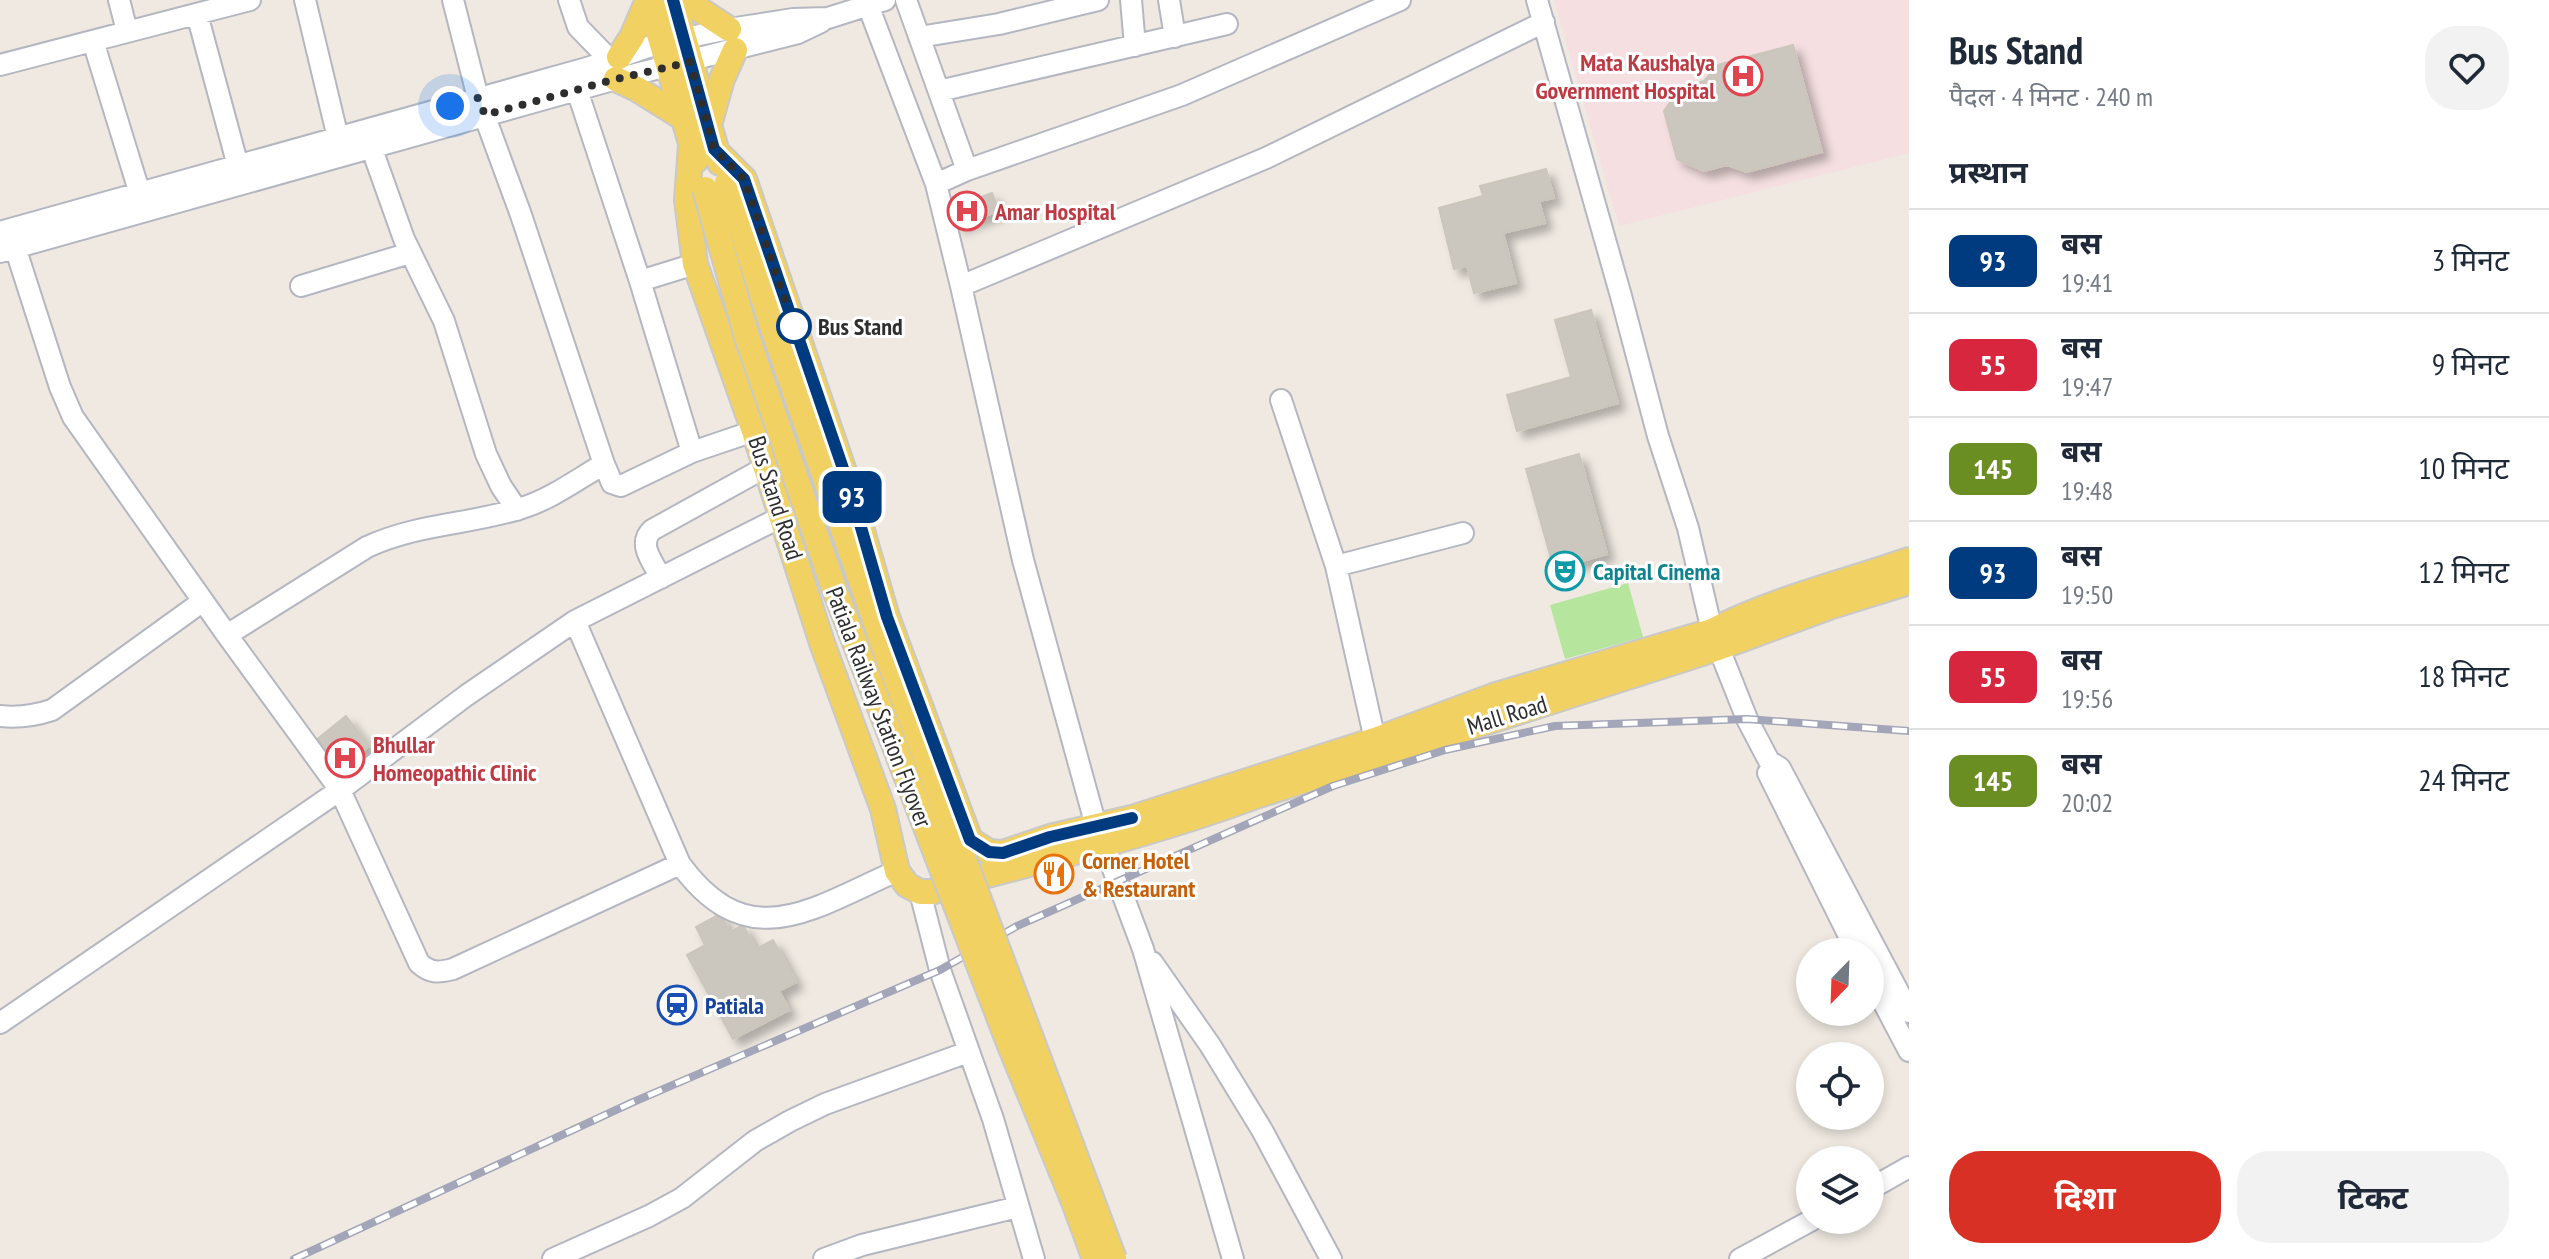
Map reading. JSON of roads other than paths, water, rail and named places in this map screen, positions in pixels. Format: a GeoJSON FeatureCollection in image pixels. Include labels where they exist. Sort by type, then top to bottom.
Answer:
{"type":"FeatureCollection","features":[{"type":"Feature","properties":{"kind":"main road"},"geometry":{"type":"LineString","coordinates":[[648,0],[615,66],[637,89],[682,117]]}},
{"type":"Feature","properties":{"kind":"main road","name":"Bus Stand Road"},"geometry":{"type":"LineString","coordinates":[[648,0],[672,41]]}},
{"type":"Feature","properties":{"kind":"main road","name":"Bus Stand Road"},"geometry":{"type":"LineString","coordinates":[[673,0],[672,41],[678,65],[682,117],[702,147],[744,179],[849,486],[887,617],[970,840],[989,852],[1003,853],[1050,837],[1100,836]]}},
{"type":"Feature","properties":{"kind":"main road"},"geometry":{"type":"LineString","coordinates":[[685,0],[732,39],[709,125]]}},
{"type":"Feature","properties":{"kind":"main road","name":"Bus Stand Road"},"geometry":{"type":"LineString","coordinates":[[678,65],[709,125],[687,200],[695,264],[783,516],[822,643],[883,809],[897,871]]}},
{"type":"Feature","properties":{"kind":"main road","name":"Patiala Railway Station Flyover"},"geometry":{"type":"LineString","coordinates":[[702,147],[774,332],[886,652],[1114,1259]]}},
{"type":"Feature","properties":{"kind":"main road","name":"Patiala Railway Station Flyover"},"geometry":{"type":"LineString","coordinates":[[716,186],[747,337],[834,588],[1095,1259]]}},
{"type":"Feature","properties":{"kind":"main road","name":"Mall Road"},"geometry":{"type":"LineString","coordinates":[[1100,836],[1192,820],[1449,733],[1715,640],[1735,619],[1909,560]]}},
{"type":"Feature","properties":{"kind":"main road","name":"Mall Road"},"geometry":{"type":"LineString","coordinates":[[1132,818],[1375,740],[1493,696],[1715,640],[1909,582]]}},
{"type":"Feature","properties":{"kind":"main road","name":"Bus Stand Road"},"geometry":{"type":"LineString","coordinates":[[920,892],[932,892],[1100,836],[1132,818]]}},
{"type":"Feature","properties":{"kind":"main road"},"geometry":{"type":"LineString","coordinates":[[897,871],[907,885],[920,892]]}},
{"type":"Feature","properties":{"kind":"street"},"geometry":{"type":"LineString","coordinates":[[119,0],[127,31]]}},
{"type":"Feature","properties":{"kind":"street"},"geometry":{"type":"LineString","coordinates":[[0,65],[250,0]]}},
{"type":"Feature","properties":{"kind":"street"},"geometry":{"type":"LineString","coordinates":[[305,0],[338,138]]}},
{"type":"Feature","properties":{"kind":"street"},"geometry":{"type":"LineString","coordinates":[[453,0],[482,107],[612,483],[618,487],[692,452],[754,431]]}},
{"type":"Feature","properties":{"kind":"street"},"geometry":{"type":"LineString","coordinates":[[569,0],[578,27],[615,66]]}},
{"type":"Feature","properties":{"kind":"street"},"geometry":{"type":"LineString","coordinates":[[906,0],[967,170]]}},
{"type":"Feature","properties":{"kind":"street"},"geometry":{"type":"LineString","coordinates":[[919,37],[1009,22],[1098,0]]}},
{"type":"Feature","properties":{"kind":"street"},"geometry":{"type":"LineString","coordinates":[[1131,0],[1135,46]]}},
{"type":"Feature","properties":{"kind":"street"},"geometry":{"type":"LineString","coordinates":[[1169,0],[1175,37]]}},
{"type":"Feature","properties":{"kind":"street"},"geometry":{"type":"LineString","coordinates":[[936,184],[967,170],[1182,95],[1400,0]]}},
{"type":"Feature","properties":{"kind":"street"},"geometry":{"type":"LineString","coordinates":[[1537,0],[1658,436],[1688,528],[1715,640],[1747,719],[1769,761],[1780,768],[1909,1012]]}},
{"type":"Feature","properties":{"kind":"street"},"geometry":{"type":"LineString","coordinates":[[0,232],[143,202],[482,107],[615,66],[672,41],[798,33],[828,18],[873,2],[936,184],[1023,560],[1100,836],[1143,949],[1233,1259]]}},
{"type":"Feature","properties":{"kind":"street"},"geometry":{"type":"LineString","coordinates":[[197,14],[238,166]]}},
{"type":"Feature","properties":{"kind":"street"},"geometry":{"type":"LineString","coordinates":[[961,286],[1266,158],[1544,22]]}},
{"type":"Feature","properties":{"kind":"street"},"geometry":{"type":"LineString","coordinates":[[939,91],[1227,24]]}},
{"type":"Feature","properties":{"kind":"street"},"geometry":{"type":"LineString","coordinates":[[482,107],[577,90],[615,66],[678,65],[732,39]]}},
{"type":"Feature","properties":{"kind":"street"},"geometry":{"type":"LineString","coordinates":[[93,41],[143,202]]}},
{"type":"Feature","properties":{"kind":"street"},"geometry":{"type":"LineString","coordinates":[[577,90],[692,452]]}},
{"type":"Feature","properties":{"kind":"street"},"geometry":{"type":"LineString","coordinates":[[368,139],[338,138],[238,166],[8,250],[65,402],[227,635],[340,790],[419,963],[427,971],[439,973],[453,969],[680,864]]}},
{"type":"Feature","properties":{"kind":"street"},"geometry":{"type":"LineString","coordinates":[[368,139],[410,253],[444,321],[489,462],[517,510]]}},
{"type":"Feature","properties":{"kind":"street"},"geometry":{"type":"LineString","coordinates":[[301,286],[410,253]]}},
{"type":"Feature","properties":{"kind":"street"},"geometry":{"type":"LineString","coordinates":[[640,281],[695,264]]}},
{"type":"Feature","properties":{"kind":"street"},"geometry":{"type":"LineString","coordinates":[[1281,400],[1336,566],[1375,740]]}},
{"type":"Feature","properties":{"kind":"street"},"geometry":{"type":"LineString","coordinates":[[227,635],[388,537],[427,526],[517,510],[604,464]]}},
{"type":"Feature","properties":{"kind":"street"},"geometry":{"type":"LineString","coordinates":[[661,578],[647,550],[646,536],[766,467]]}},
{"type":"Feature","properties":{"kind":"street"},"geometry":{"type":"LineString","coordinates":[[0,1023],[340,790],[467,695],[575,621],[849,486]]}},
{"type":"Feature","properties":{"kind":"street"},"geometry":{"type":"LineString","coordinates":[[1336,566],[1463,533]]}},
{"type":"Feature","properties":{"kind":"street"},"geometry":{"type":"LineString","coordinates":[[0,716],[34,716],[52,710],[203,601]]}},
{"type":"Feature","properties":{"kind":"street"},"geometry":{"type":"LineString","coordinates":[[575,621],[680,864],[696,886],[722,906],[745,916],[773,920],[798,915],[897,871]]}},
{"type":"Feature","properties":{"kind":"street"},"geometry":{"type":"LineString","coordinates":[[1769,761],[1768,773],[1850,938]]}},
{"type":"Feature","properties":{"kind":"street"},"geometry":{"type":"LineString","coordinates":[[920,892],[940,970],[993,1119],[1034,1259]]}},
{"type":"Feature","properties":{"kind":"street"},"geometry":{"type":"LineString","coordinates":[[1143,949],[1210,1045],[1262,1130],[1331,1259]]}},
{"type":"Feature","properties":{"kind":"street"},"geometry":{"type":"LineString","coordinates":[[1884,1004],[1909,1051]]}},
{"type":"Feature","properties":{"kind":"street"},"geometry":{"type":"LineString","coordinates":[[553,1259],[682,1198],[755,1141],[801,1115],[968,1052]]}},
{"type":"Feature","properties":{"kind":"street"},"geometry":{"type":"LineString","coordinates":[[1884,1181],[1909,1167]]}},
{"type":"Feature","properties":{"kind":"street"},"geometry":{"type":"LineString","coordinates":[[824,1259],[862,1245],[1018,1207]]}},
{"type":"Feature","properties":{"kind":"street"},"geometry":{"type":"LineString","coordinates":[[1740,1259],[1796,1229]]}},
{"type":"Feature","properties":{"kind":"railway"},"geometry":{"type":"LineString","coordinates":[[294,1259],[631,1103],[940,970],[1017,926],[1333,786],[1445,750],[1555,726],[1747,719],[1909,731]]}},
{"type":"Feature","properties":{"kind":"place","name":"Mata Kaushalya Government Hospital"},"geometry":{"type":"Point","coordinates":[1743,76]}},
{"type":"Feature","properties":{"kind":"place","name":"Amar Hospital"},"geometry":{"type":"Point","coordinates":[967,211]}},
{"type":"Feature","properties":{"kind":"place","name":"Bus Stand"},"geometry":{"type":"Point","coordinates":[794,326]}},
{"type":"Feature","properties":{"kind":"place","name":"Capital Cinema"},"geometry":{"type":"Point","coordinates":[1565,571]}},
{"type":"Feature","properties":{"kind":"place","name":"Bhullar Homeopathic Clinic"},"geometry":{"type":"Point","coordinates":[345,758]}},
{"type":"Feature","properties":{"kind":"place","name":"Corner Hotel & Restaurant"},"geometry":{"type":"Point","coordinates":[1054,874]}},
{"type":"Feature","properties":{"kind":"place","name":"Patiala"},"geometry":{"type":"Point","coordinates":[677,1005]}}]}
